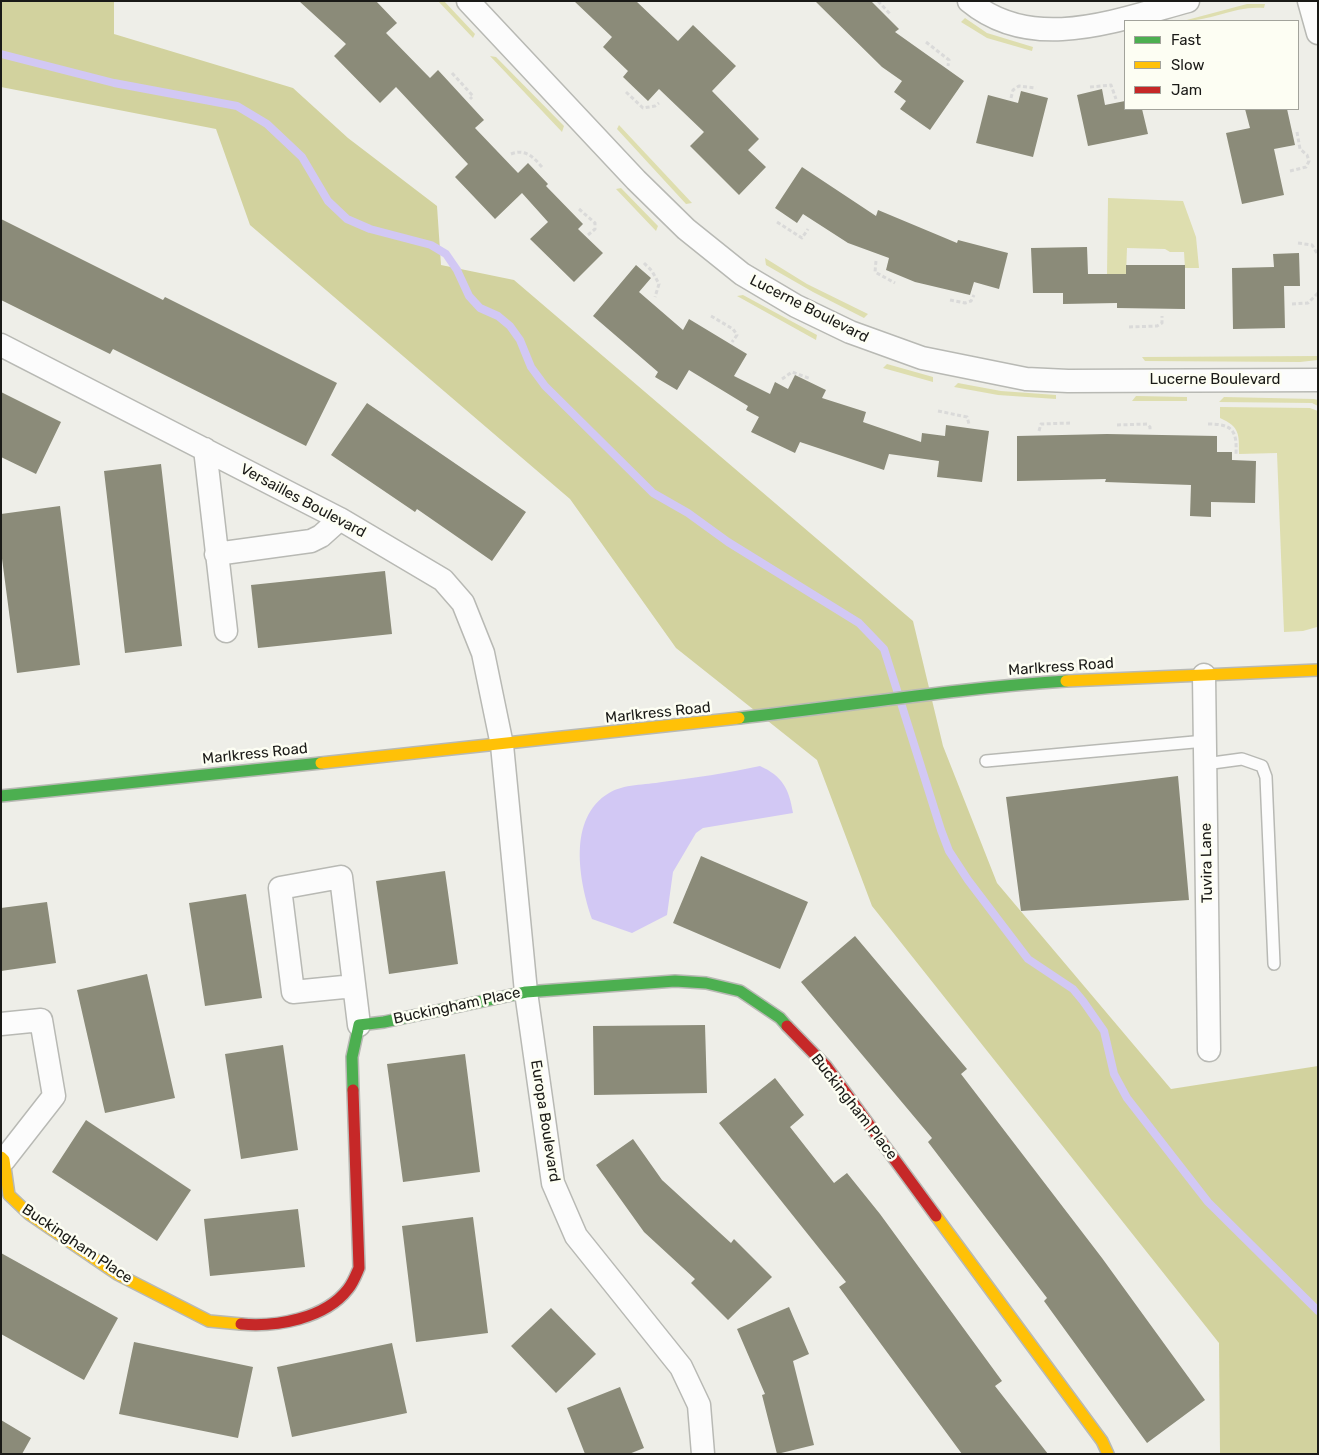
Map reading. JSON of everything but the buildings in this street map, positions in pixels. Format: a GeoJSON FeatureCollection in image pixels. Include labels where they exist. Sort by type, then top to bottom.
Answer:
{"type":"FeatureCollection","features":[{"type":"Feature","properties":{"kind":"street","name":"Lucerne Boulevard"},"geometry":{"type":"LineString","coordinates":[[468,1],[636,180],[686,229],[742,274],[789,302],[850,332],[922,358],[1026,379],[1068,381],[1318,380]]}},
{"type":"Feature","properties":{"kind":"street"},"geometry":{"type":"LineString","coordinates":[[969,1],[996,19],[1032,30],[1048,30],[1102,24],[1188,1]]}},
{"type":"Feature","properties":{"kind":"street"},"geometry":{"type":"LineString","coordinates":[[1309,1],[1318,33]]}},
{"type":"Feature","properties":{"kind":"street","name":"Versailles Boulevard"},"geometry":{"type":"LineString","coordinates":[[1,345],[340,519],[443,580],[463,603],[483,653],[502,745]]}},
{"type":"Feature","properties":{"kind":"street"},"geometry":{"type":"LineString","coordinates":[[205,449],[226,631]]}},
{"type":"Feature","properties":{"kind":"street"},"geometry":{"type":"LineString","coordinates":[[216,554],[311,541],[321,536],[340,519]]}},
{"type":"Feature","properties":{"kind":"street","name":"Marlkress Road"},"geometry":{"type":"LineString","coordinates":[[1,796],[502,745],[876,703],[951,691],[1096,678],[1318,670]]}},
{"type":"Feature","properties":{"kind":"street","name":"Tuvira Lane"},"geometry":{"type":"LineString","coordinates":[[1204,675],[1210,1050]]}},
{"type":"Feature","properties":{"kind":"street","name":"Europa Boulevard"},"geometry":{"type":"LineString","coordinates":[[502,745],[526,992],[553,1184],[576,1236],[681,1367],[699,1405],[703,1454]]}},
{"type":"Feature","properties":{"kind":"street","name":"Buckingham Place"},"geometry":{"type":"LineString","coordinates":[[1,1024],[41,1020],[54,1096],[3,1158],[9,1195],[29,1214],[117,1274],[209,1321],[251,1325],[301,1319],[330,1306],[348,1289],[359,1268],[352,1057],[359,1025],[341,877],[280,888],[293,992],[354,986]]}},
{"type":"Feature","properties":{"kind":"street","name":"Buckingham Place"},"geometry":{"type":"LineString","coordinates":[[359,1025],[384,1022],[526,992],[675,981],[706,983],[740,991],[780,1018],[826,1066],[1102,1441],[1108,1454]]}},
{"type":"Feature","properties":{"kind":"lane"},"geometry":{"type":"LineString","coordinates":[[986,761],[1205,741]]}},
{"type":"Feature","properties":{"kind":"lane"},"geometry":{"type":"LineString","coordinates":[[1205,764],[1242,759],[1262,766],[1264,772],[1274,964]]}},
{"type":"Feature","properties":{"kind":"path"},"geometry":{"type":"LineString","coordinates":[[878,1],[890,14]]}},
{"type":"Feature","properties":{"kind":"path"},"geometry":{"type":"LineString","coordinates":[[926,42],[949,60],[948,66]]}},
{"type":"Feature","properties":{"kind":"path"},"geometry":{"type":"LineString","coordinates":[[452,73],[473,96],[470,99]]}},
{"type":"Feature","properties":{"kind":"path"},"geometry":{"type":"LineString","coordinates":[[1090,87],[1110,85],[1116,99]]}},
{"type":"Feature","properties":{"kind":"path"},"geometry":{"type":"LineString","coordinates":[[1011,98],[1013,90],[1019,86],[1036,88]]}},
{"type":"Feature","properties":{"kind":"path"},"geometry":{"type":"LineString","coordinates":[[626,92],[643,108],[655,106],[658,103]]}},
{"type":"Feature","properties":{"kind":"path"},"geometry":{"type":"LineString","coordinates":[[1290,171],[1306,167],[1309,160],[1307,155],[1300,149],[1297,132]]}},
{"type":"Feature","properties":{"kind":"path"},"geometry":{"type":"LineString","coordinates":[[511,154],[524,152],[532,156],[543,168]]}},
{"type":"Feature","properties":{"kind":"path"},"geometry":{"type":"LineString","coordinates":[[579,209],[595,223],[595,228],[588,235]]}},
{"type":"Feature","properties":{"kind":"path"},"geometry":{"type":"LineString","coordinates":[[777,222],[802,238],[808,230]]}},
{"type":"Feature","properties":{"kind":"path"},"geometry":{"type":"LineString","coordinates":[[1298,243],[1312,245],[1318,255]]}},
{"type":"Feature","properties":{"kind":"path"},"geometry":{"type":"LineString","coordinates":[[876,261],[875,272],[896,283]]}},
{"type":"Feature","properties":{"kind":"path"},"geometry":{"type":"LineString","coordinates":[[644,263],[657,277],[659,284],[655,297]]}},
{"type":"Feature","properties":{"kind":"path"},"geometry":{"type":"LineString","coordinates":[[1292,304],[1308,303],[1318,293]]}},
{"type":"Feature","properties":{"kind":"path"},"geometry":{"type":"LineString","coordinates":[[950,300],[965,303],[971,301],[974,295]]}},
{"type":"Feature","properties":{"kind":"path"},"geometry":{"type":"LineString","coordinates":[[711,316],[734,330],[736,335],[732,342]]}},
{"type":"Feature","properties":{"kind":"path"},"geometry":{"type":"LineString","coordinates":[[1129,328],[1157,326],[1162,323],[1162,316]]}},
{"type":"Feature","properties":{"kind":"path"},"geometry":{"type":"LineString","coordinates":[[782,379],[792,372],[798,372],[811,379]]}},
{"type":"Feature","properties":{"kind":"path"},"geometry":{"type":"LineString","coordinates":[[938,411],[967,417],[969,424]]}},
{"type":"Feature","properties":{"kind":"path"},"geometry":{"type":"LineString","coordinates":[[1039,431],[1041,424],[1070,423]]}},
{"type":"Feature","properties":{"kind":"path"},"geometry":{"type":"LineString","coordinates":[[1118,425],[1146,424],[1150,427],[1150,431]]}},
{"type":"Feature","properties":{"kind":"path"},"geometry":{"type":"LineString","coordinates":[[1208,424],[1218,424],[1231,428],[1236,437],[1236,454]]}},
{"type":"Feature","properties":{"kind":"green space"},"geometry":{"type":"Polygon","coordinates":[[[1,1],[114,1],[114,34],[293,88],[348,138],[437,206],[441,265],[514,280],[913,621],[943,746],[997,883],[1171,1089],[1318,1066],[1318,1454],[1220,1454],[1219,1343],[872,906],[817,760],[676,648],[570,499],[250,225],[216,129],[1,87],[1,1]]]}},
{"type":"Feature","properties":{"kind":"green space"},"geometry":{"type":"Polygon","coordinates":[[[438,1],[444,1],[475,34],[473,38],[438,1]]]}},
{"type":"Feature","properties":{"kind":"green space"},"geometry":{"type":"Polygon","coordinates":[[[1247,4],[1265,4],[1264,8],[1244,9],[1204,19],[1187,20],[1247,4]]]}},
{"type":"Feature","properties":{"kind":"green space"},"geometry":{"type":"Polygon","coordinates":[[[965,18],[987,33],[1033,47],[1032,51],[987,38],[961,22],[965,18]]]}},
{"type":"Feature","properties":{"kind":"green space"},"geometry":{"type":"Polygon","coordinates":[[[490,56],[496,57],[564,126],[562,132],[490,56]]]}},
{"type":"Feature","properties":{"kind":"green space"},"geometry":{"type":"Polygon","coordinates":[[[619,125],[692,203],[686,204],[617,129],[619,125]]]}},
{"type":"Feature","properties":{"kind":"green space"},"geometry":{"type":"Polygon","coordinates":[[[621,188],[658,226],[656,231],[616,189],[621,188]]]}},
{"type":"Feature","properties":{"kind":"green space"},"geometry":{"type":"Polygon","coordinates":[[[1108,198],[1183,201],[1196,237],[1199,268],[1185,268],[1184,252],[1170,252],[1165,249],[1127,248],[1126,274],[1107,275],[1108,198]]]}},
{"type":"Feature","properties":{"kind":"green space"},"geometry":{"type":"Polygon","coordinates":[[[765,258],[807,284],[868,314],[864,318],[813,292],[766,265],[765,258]]]}},
{"type":"Feature","properties":{"kind":"green space"},"geometry":{"type":"Polygon","coordinates":[[[743,295],[817,335],[816,340],[737,296],[743,295]]]}},
{"type":"Feature","properties":{"kind":"green space"},"geometry":{"type":"Polygon","coordinates":[[[1318,356],[1318,360],[1300,362],[1145,361],[1142,357],[1318,356]]]}},
{"type":"Feature","properties":{"kind":"green space"},"geometry":{"type":"Polygon","coordinates":[[[887,364],[933,377],[933,382],[883,368],[887,364]]]}},
{"type":"Feature","properties":{"kind":"green space"},"geometry":{"type":"Polygon","coordinates":[[[958,383],[1001,391],[1056,395],[1056,399],[998,395],[954,387],[958,383]]]}},
{"type":"Feature","properties":{"kind":"green space"},"geometry":{"type":"Polygon","coordinates":[[[1136,396],[1187,397],[1187,401],[1132,401],[1136,396]]]}},
{"type":"Feature","properties":{"kind":"green space"},"geometry":{"type":"Polygon","coordinates":[[[1224,397],[1314,399],[1318,400],[1318,406],[1312,403],[1219,402],[1224,397]]]}},
{"type":"Feature","properties":{"kind":"green space"},"geometry":{"type":"Polygon","coordinates":[[[1220,407],[1310,408],[1318,411],[1317,627],[1303,631],[1284,632],[1277,453],[1239,454],[1237,432],[1227,421],[1220,418],[1220,407]]]}},
{"type":"Feature","properties":{"kind":"shaded area"},"geometry":{"type":"Polygon","coordinates":[[[760,766],[774,774],[783,784],[787,790],[793,813],[703,828],[696,833],[673,872],[667,915],[632,933],[592,919],[583,887],[580,851],[582,834],[587,818],[596,804],[609,793],[621,788],[760,766]]]}},
{"type":"Feature","properties":{"kind":"waterway"},"geometry":{"type":"LineString","coordinates":[[1,54],[114,83],[237,106],[267,124],[302,157],[328,201],[347,219],[370,229],[431,245],[446,254],[457,270],[469,296],[480,308],[498,316],[510,326],[520,340],[531,367],[545,386],[653,493],[688,513],[728,542],[859,623],[884,649],[941,830],[949,851],[968,880],[1028,959],[1073,989],[1083,1001],[1104,1031],[1114,1074],[1127,1098],[1208,1202],[1318,1311]]}},
{"type":"Feature","properties":{"kind":"traffic: fast"},"geometry":{"type":"LineString","coordinates":[[739,718],[943,693],[1066,681]]}},
{"type":"Feature","properties":{"kind":"traffic: fast"},"geometry":{"type":"LineString","coordinates":[[1,796],[321,763]]}},
{"type":"Feature","properties":{"kind":"traffic: fast"},"geometry":{"type":"LineString","coordinates":[[353,1090],[352,1057],[359,1025],[384,1022],[526,992],[675,981],[706,983],[740,991],[780,1018],[787,1026]]}},
{"type":"Feature","properties":{"kind":"traffic: slow"},"geometry":{"type":"LineString","coordinates":[[1066,681],[1318,670]]}},
{"type":"Feature","properties":{"kind":"traffic: slow"},"geometry":{"type":"LineString","coordinates":[[321,763],[739,718]]}},
{"type":"Feature","properties":{"kind":"traffic: slow"},"geometry":{"type":"LineString","coordinates":[[1,1157],[4,1160],[9,1195],[29,1214],[117,1274],[209,1321],[241,1324]]}},
{"type":"Feature","properties":{"kind":"traffic: slow"},"geometry":{"type":"LineString","coordinates":[[936,1216],[1102,1441],[1108,1454]]}},
{"type":"Feature","properties":{"kind":"traffic: jam"},"geometry":{"type":"LineString","coordinates":[[787,1026],[826,1066],[936,1216]]}},
{"type":"Feature","properties":{"kind":"traffic: jam"},"geometry":{"type":"LineString","coordinates":[[241,1324],[255,1325],[284,1322],[313,1314],[326,1308],[338,1299],[348,1289],[354,1279],[359,1268],[353,1090]]}}]}
